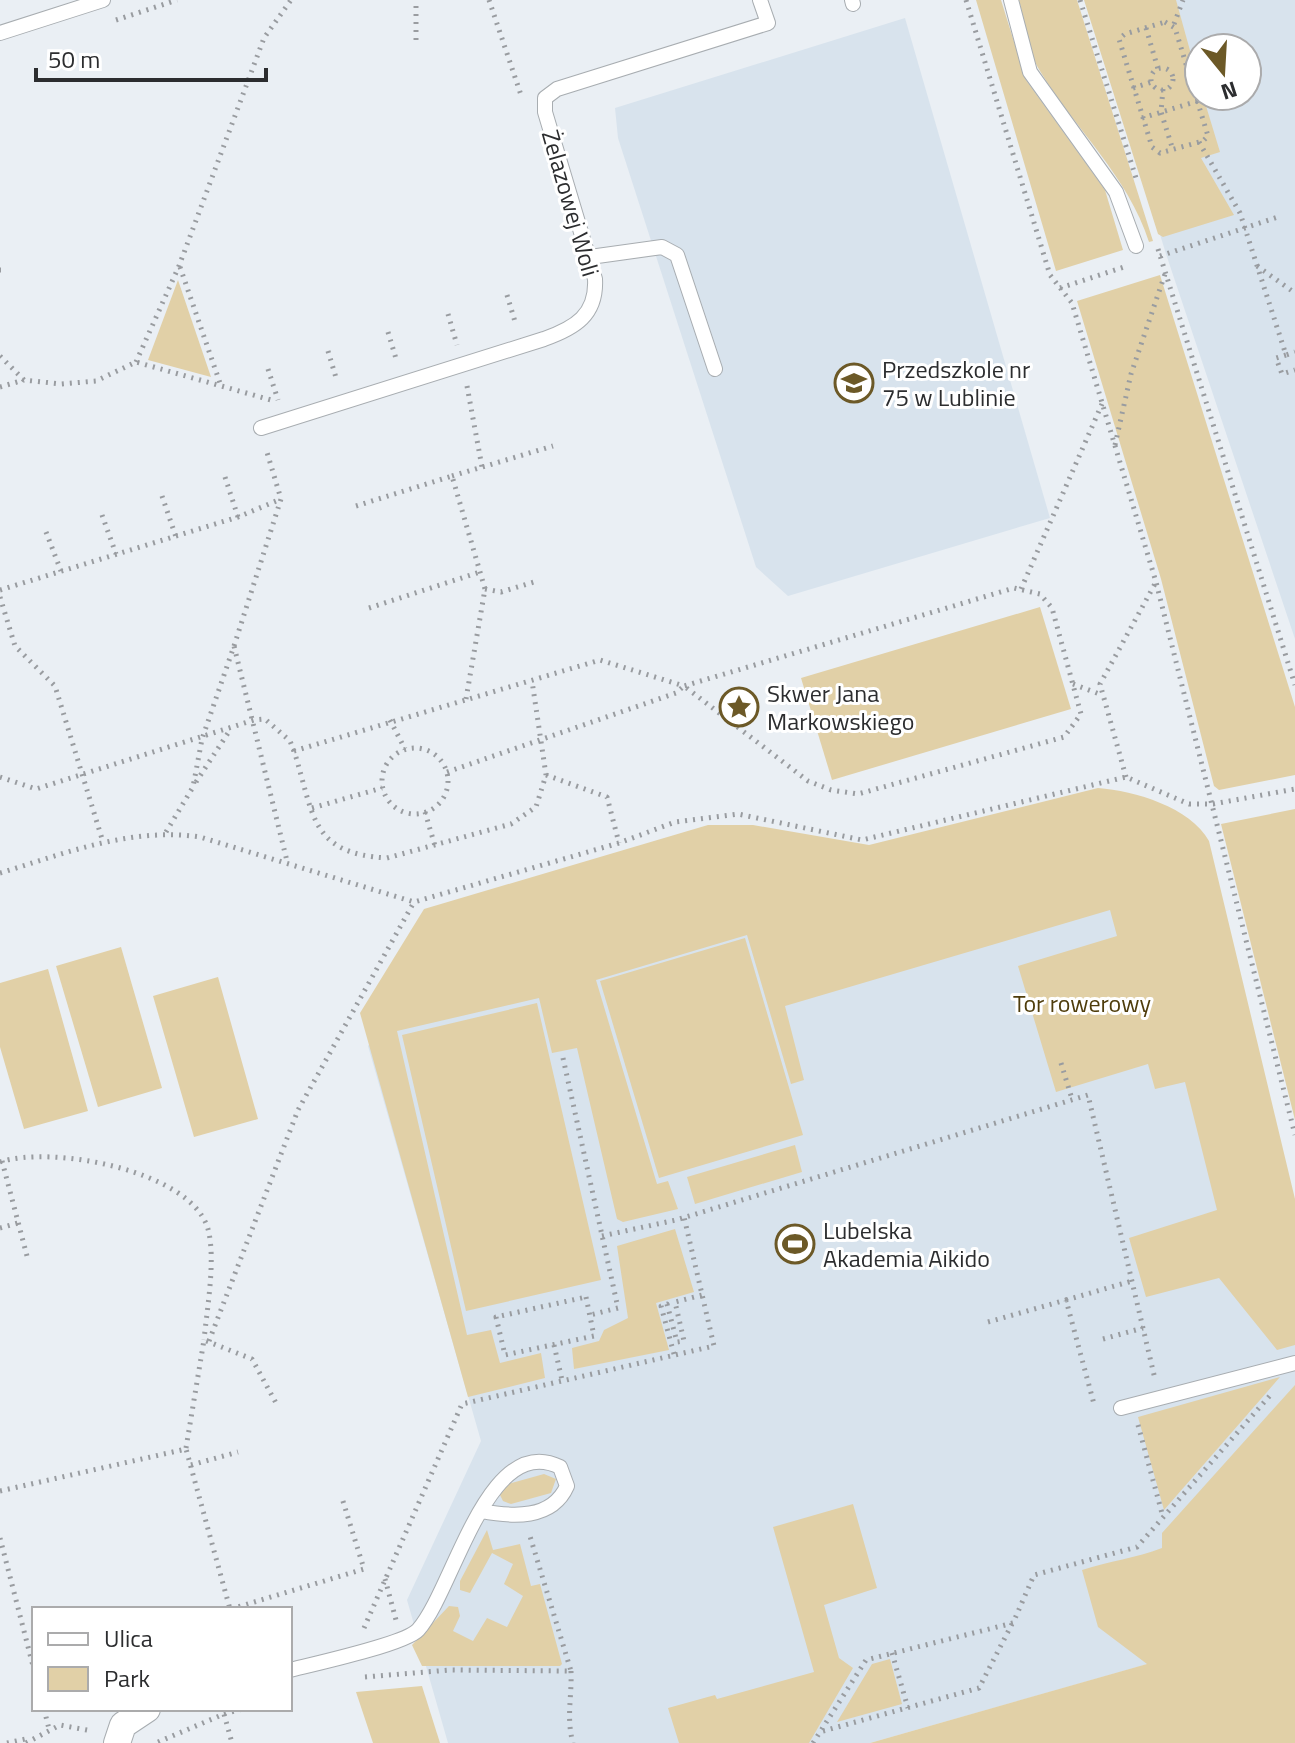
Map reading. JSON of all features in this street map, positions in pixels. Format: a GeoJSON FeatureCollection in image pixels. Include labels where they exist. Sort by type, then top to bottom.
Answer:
{"type":"FeatureCollection","features":[{"type":"Feature","properties":{"kind":"street"},"geometry":{"type":"LineString","coordinates":[[117,1743],[123,1725],[144,1711]]}},
{"type":"Feature","properties":{"kind":"lane"},"geometry":{"type":"LineString","coordinates":[[0,33],[103,0]]}},
{"type":"Feature","properties":{"kind":"lane","name":"Żelazowej Woli"},"geometry":{"type":"LineString","coordinates":[[261,428],[544,339],[582,321],[596,294],[590,257],[545,112],[545,98],[557,89],[768,23],[760,0]]}},
{"type":"Feature","properties":{"kind":"lane"},"geometry":{"type":"LineString","coordinates":[[1011,0],[1030,72],[1116,192],[1136,246]]}},
{"type":"Feature","properties":{"kind":"lane"},"geometry":{"type":"LineString","coordinates":[[590,257],[662,247],[677,255],[715,369]]}},
{"type":"Feature","properties":{"kind":"lane"},"geometry":{"type":"LineString","coordinates":[[1126,1406],[1295,1363]]}},
{"type":"Feature","properties":{"kind":"lane"},"geometry":{"type":"LineString","coordinates":[[292,1669],[371,1648],[417,1631],[437,1601],[481,1511],[507,1472],[529,1462],[549,1462],[560,1467],[567,1486],[561,1499],[547,1509],[524,1515],[481,1511]]}},
{"type":"Feature","properties":{"kind":"path"},"geometry":{"type":"LineString","coordinates":[[0,387],[24,380],[61,384],[96,381],[136,362],[179,266],[264,38],[291,0]]}},
{"type":"Feature","properties":{"kind":"path"},"geometry":{"type":"LineString","coordinates":[[489,0],[527,113]]}},
{"type":"Feature","properties":{"kind":"path"},"geometry":{"type":"LineString","coordinates":[[966,0],[1050,275],[1072,303],[1156,582],[1295,1135]]}},
{"type":"Feature","properties":{"kind":"path"},"geometry":{"type":"LineString","coordinates":[[1080,0],[1137,180]]}},
{"type":"Feature","properties":{"kind":"path"},"geometry":{"type":"LineString","coordinates":[[1183,0],[1174,24],[1183,53]]}},
{"type":"Feature","properties":{"kind":"path"},"geometry":{"type":"LineString","coordinates":[[416,4],[416,40]]}},
{"type":"Feature","properties":{"kind":"path"},"geometry":{"type":"LineString","coordinates":[[1174,24],[1165,22],[1119,39],[1155,152],[1173,150],[1206,139],[1208,131],[1202,112]]}},
{"type":"Feature","properties":{"kind":"path"},"geometry":{"type":"LineString","coordinates":[[1146,28],[1158,69]]}},
{"type":"Feature","properties":{"kind":"path"},"geometry":{"type":"LineString","coordinates":[[1152,82],[1152,75],[1158,69],[1167,69],[1171,75],[1170,85],[1163,89]]}},
{"type":"Feature","properties":{"kind":"path"},"geometry":{"type":"LineString","coordinates":[[1133,88],[1152,82],[1163,89]]}},
{"type":"Feature","properties":{"kind":"path"},"geometry":{"type":"LineString","coordinates":[[1163,89],[1161,112],[1173,150]]}},
{"type":"Feature","properties":{"kind":"path"},"geometry":{"type":"LineString","coordinates":[[1142,118],[1183,105]]}},
{"type":"Feature","properties":{"kind":"path"},"geometry":{"type":"LineString","coordinates":[[1199,142],[1245,228],[1286,355]]}},
{"type":"Feature","properties":{"kind":"path"},"geometry":{"type":"LineString","coordinates":[[1147,260],[1278,217]]}},
{"type":"Feature","properties":{"kind":"path"},"geometry":{"type":"LineString","coordinates":[[1155,240],[1295,685]]}},
{"type":"Feature","properties":{"kind":"path"},"geometry":{"type":"LineString","coordinates":[[1060,288],[1134,264]]}},
{"type":"Feature","properties":{"kind":"path"},"geometry":{"type":"LineString","coordinates":[[179,266],[221,387]]}},
{"type":"Feature","properties":{"kind":"path"},"geometry":{"type":"LineString","coordinates":[[1257,266],[1295,293]]}},
{"type":"Feature","properties":{"kind":"path"},"geometry":{"type":"LineString","coordinates":[[1115,447],[1131,374],[1166,274]]}},
{"type":"Feature","properties":{"kind":"path"},"geometry":{"type":"LineString","coordinates":[[507,295],[517,330],[530,326]]}},
{"type":"Feature","properties":{"kind":"path"},"geometry":{"type":"LineString","coordinates":[[448,314],[462,363],[482,467]]}},
{"type":"Feature","properties":{"kind":"path"},"geometry":{"type":"LineString","coordinates":[[388,332],[398,363]]}},
{"type":"Feature","properties":{"kind":"path"},"geometry":{"type":"LineString","coordinates":[[443,351],[473,342]]}},
{"type":"Feature","properties":{"kind":"path"},"geometry":{"type":"LineString","coordinates":[[328,351],[337,382]]}},
{"type":"Feature","properties":{"kind":"path"},"geometry":{"type":"LineString","coordinates":[[1295,352],[1276,358],[1282,374],[1295,370]]}},
{"type":"Feature","properties":{"kind":"path"},"geometry":{"type":"LineString","coordinates":[[0,356],[24,380]]}},
{"type":"Feature","properties":{"kind":"path"},"geometry":{"type":"LineString","coordinates":[[383,368],[413,359]]}},
{"type":"Feature","properties":{"kind":"path"},"geometry":{"type":"LineString","coordinates":[[136,362],[249,395],[278,401],[293,397]]}},
{"type":"Feature","properties":{"kind":"path"},"geometry":{"type":"LineString","coordinates":[[268,369],[278,401]]}},
{"type":"Feature","properties":{"kind":"path"},"geometry":{"type":"LineString","coordinates":[[323,387],[346,380]]}},
{"type":"Feature","properties":{"kind":"path"},"geometry":{"type":"LineString","coordinates":[[193,787],[202,739],[281,499],[249,395]]}},
{"type":"Feature","properties":{"kind":"path"},"geometry":{"type":"LineString","coordinates":[[1021,589],[1102,404]]}},
{"type":"Feature","properties":{"kind":"path"},"geometry":{"type":"LineString","coordinates":[[356,506],[553,446]]}},
{"type":"Feature","properties":{"kind":"path"},"geometry":{"type":"LineString","coordinates":[[452,476],[485,589],[466,699]]}},
{"type":"Feature","properties":{"kind":"path"},"geometry":{"type":"LineString","coordinates":[[225,477],[238,517]]}},
{"type":"Feature","properties":{"kind":"path"},"geometry":{"type":"LineString","coordinates":[[162,496],[176,537]]}},
{"type":"Feature","properties":{"kind":"path"},"geometry":{"type":"LineString","coordinates":[[0,590],[238,517],[281,499]]}},
{"type":"Feature","properties":{"kind":"path"},"geometry":{"type":"LineString","coordinates":[[102,515],[116,554]]}},
{"type":"Feature","properties":{"kind":"path"},"geometry":{"type":"LineString","coordinates":[[46,532],[61,571]]}},
{"type":"Feature","properties":{"kind":"path"},"geometry":{"type":"LineString","coordinates":[[369,608],[480,572]]}},
{"type":"Feature","properties":{"kind":"path"},"geometry":{"type":"LineString","coordinates":[[485,589],[501,592],[534,582]]}},
{"type":"Feature","properties":{"kind":"path"},"geometry":{"type":"LineString","coordinates":[[1126,777],[1100,684],[1156,582]]}},
{"type":"Feature","properties":{"kind":"path"},"geometry":{"type":"LineString","coordinates":[[294,751],[600,660],[684,686],[808,781],[831,790],[858,794],[1064,737],[1081,714],[1052,608],[1040,594],[1014,588],[684,686],[676,693],[447,772]]}},
{"type":"Feature","properties":{"kind":"path"},"geometry":{"type":"LineString","coordinates":[[0,597],[15,646],[55,686],[103,842]]}},
{"type":"Feature","properties":{"kind":"path"},"geometry":{"type":"LineString","coordinates":[[234,646],[288,862]]}},
{"type":"Feature","properties":{"kind":"path"},"geometry":{"type":"LineString","coordinates":[[0,777],[36,789],[265,719],[290,741],[318,831],[329,843],[367,857],[387,858],[511,824],[536,807],[546,775],[532,681]]}},
{"type":"Feature","properties":{"kind":"path"},"geometry":{"type":"LineString","coordinates":[[1073,684],[1103,695]]}},
{"type":"Feature","properties":{"kind":"path"},"geometry":{"type":"LineString","coordinates":[[390,720],[405,749]]}},
{"type":"Feature","properties":{"kind":"path"},"geometry":{"type":"LineString","coordinates":[[166,832],[231,729]]}},
{"type":"Feature","properties":{"kind":"path"},"geometry":{"type":"LineString","coordinates":[[405,749],[433,753],[447,772],[446,794],[425,812],[404,813],[395,807],[382,788],[385,767],[396,753],[405,749]]}},
{"type":"Feature","properties":{"kind":"path"},"geometry":{"type":"LineString","coordinates":[[546,775],[607,797],[619,843]]}},
{"type":"Feature","properties":{"kind":"path"},"geometry":{"type":"LineString","coordinates":[[0,873],[103,842],[166,832],[200,837],[414,902],[619,843],[675,822],[738,814],[862,840],[1126,777],[1189,804],[1213,804],[1295,789]]}},
{"type":"Feature","properties":{"kind":"path"},"geometry":{"type":"LineString","coordinates":[[312,808],[382,788]]}},
{"type":"Feature","properties":{"kind":"path"},"geometry":{"type":"LineString","coordinates":[[425,812],[435,846]]}},
{"type":"Feature","properties":{"kind":"path"},"geometry":{"type":"LineString","coordinates":[[207,1341],[298,1110],[414,902]]}},
{"type":"Feature","properties":{"kind":"path"},"geometry":{"type":"LineString","coordinates":[[563,1058],[618,1308],[590,1315]]}},
{"type":"Feature","properties":{"kind":"path"},"geometry":{"type":"LineString","coordinates":[[1061,1063],[1072,1099]]}},
{"type":"Feature","properties":{"kind":"path"},"geometry":{"type":"LineString","coordinates":[[602,1236],[684,1217],[1088,1095],[1159,1398]]}},
{"type":"Feature","properties":{"kind":"path"},"geometry":{"type":"LineString","coordinates":[[27,1256],[1,1161],[22,1155],[53,1155],[107,1167],[181,1191],[195,1203],[208,1230],[207,1341],[186,1449],[230,1607]]}},
{"type":"Feature","properties":{"kind":"path"},"geometry":{"type":"LineString","coordinates":[[361,1634],[462,1404],[714,1346],[684,1217]]}},
{"type":"Feature","properties":{"kind":"path"},"geometry":{"type":"LineString","coordinates":[[0,1228],[18,1223]]}},
{"type":"Feature","properties":{"kind":"path"},"geometry":{"type":"LineString","coordinates":[[988,1322],[1132,1281]]}},
{"type":"Feature","properties":{"kind":"path"},"geometry":{"type":"LineString","coordinates":[[674,1354],[661,1306],[667,1304],[677,1342],[684,1341],[675,1302],[702,1295]]}},
{"type":"Feature","properties":{"kind":"path"},"geometry":{"type":"LineString","coordinates":[[586,1297],[590,1315],[594,1336],[505,1355],[496,1317],[586,1297]]}},
{"type":"Feature","properties":{"kind":"path"},"geometry":{"type":"LineString","coordinates":[[1066,1300],[1094,1404]]}},
{"type":"Feature","properties":{"kind":"path"},"geometry":{"type":"LineString","coordinates":[[1103,1339],[1143,1328]]}},
{"type":"Feature","properties":{"kind":"path"},"geometry":{"type":"LineString","coordinates":[[207,1341],[252,1359],[276,1403]]}},
{"type":"Feature","properties":{"kind":"path"},"geometry":{"type":"LineString","coordinates":[[554,1345],[562,1380]]}},
{"type":"Feature","properties":{"kind":"path"},"geometry":{"type":"LineString","coordinates":[[821,1731],[979,1688],[1034,1575],[1137,1547],[1275,1390]]}},
{"type":"Feature","properties":{"kind":"path"},"geometry":{"type":"LineString","coordinates":[[1126,1406],[1163,1517]]}},
{"type":"Feature","properties":{"kind":"path"},"geometry":{"type":"LineString","coordinates":[[0,1491],[186,1449]]}},
{"type":"Feature","properties":{"kind":"path"},"geometry":{"type":"LineString","coordinates":[[191,1465],[238,1452]]}},
{"type":"Feature","properties":{"kind":"path"},"geometry":{"type":"LineString","coordinates":[[238,1607],[364,1569],[342,1498]]}},
{"type":"Feature","properties":{"kind":"path"},"geometry":{"type":"LineString","coordinates":[[524,1515],[571,1671],[572,1696],[567,1720],[573,1743]]}},
{"type":"Feature","properties":{"kind":"path"},"geometry":{"type":"LineString","coordinates":[[0,1538],[32,1662]]}},
{"type":"Feature","properties":{"kind":"path"},"geometry":{"type":"LineString","coordinates":[[0,1574],[9,1572]]}},
{"type":"Feature","properties":{"kind":"path"},"geometry":{"type":"LineString","coordinates":[[813,1743],[866,1660],[1013,1623]]}},
{"type":"Feature","properties":{"kind":"path"},"geometry":{"type":"LineString","coordinates":[[892,1653],[908,1708]]}},
{"type":"Feature","properties":{"kind":"path"},"geometry":{"type":"LineString","coordinates":[[361,1677],[450,1670],[571,1671]]}},
{"type":"Feature","properties":{"kind":"path"},"geometry":{"type":"LineString","coordinates":[[44,1711],[49,1729]]}},
{"type":"Feature","properties":{"kind":"path"},"geometry":{"type":"LineString","coordinates":[[158,1742],[235,1711]]}},
{"type":"Feature","properties":{"kind":"path"},"geometry":{"type":"LineString","coordinates":[[224,1714],[232,1743]]}},
{"type":"Feature","properties":{"kind":"path"},"geometry":{"type":"LineString","coordinates":[[7,1743],[31,1738]]}},
{"type":"Feature","properties":{"kind":"shaded area"},"geometry":{"type":"Polygon","coordinates":[[[1088,0],[1295,0],[1295,639],[1166,254],[1088,0]]]}},
{"type":"Feature","properties":{"kind":"shaded area","name":"Przedszkole nr 75 w Lublinie"},"geometry":{"type":"Polygon","coordinates":[[[905,18],[1050,518],[788,596],[756,567],[618,138],[615,108],[905,18]]]}},
{"type":"Feature","properties":{"kind":"shaded area"},"geometry":{"type":"Polygon","coordinates":[[[1042,826],[1218,943],[1295,1242],[1295,1527],[1176,1656],[870,1743],[448,1743],[407,1600],[481,1441],[368,1046],[384,1024],[1042,826]]]}},
{"type":"Feature","properties":{"kind":"green space"},"geometry":{"type":"Polygon","coordinates":[[[976,0],[1001,0],[1026,80],[1105,190],[1123,250],[1056,271],[976,0]]]}},
{"type":"Feature","properties":{"kind":"green space"},"geometry":{"type":"Polygon","coordinates":[[[1019,0],[1077,0],[1153,241],[1149,242],[1140,218],[1115,174],[1040,71],[1030,46],[1019,0]]]}},
{"type":"Feature","properties":{"kind":"green space"},"geometry":{"type":"Polygon","coordinates":[[[1084,0],[1176,0],[1185,32],[1183,112],[1208,112],[1220,152],[1201,158],[1234,215],[1163,237],[1158,234],[1084,0]]]}},
{"type":"Feature","properties":{"kind":"green space"},"geometry":{"type":"Polygon","coordinates":[[[1160,275],[1295,707],[1295,775],[1219,790],[1214,786],[1161,579],[1077,301],[1160,275]]]}},
{"type":"Feature","properties":{"kind":"green space"},"geometry":{"type":"Polygon","coordinates":[[[178,280],[211,377],[148,360],[178,280]]]}},
{"type":"Feature","properties":{"kind":"green space"},"geometry":{"type":"Polygon","coordinates":[[[1040,607],[1071,709],[832,780],[801,678],[1040,607]]]}},
{"type":"Feature","properties":{"kind":"green space","name":"Tor rowerowy"},"geometry":{"type":"Polygon","coordinates":[[[1098,788],[1144,797],[1175,810],[1200,829],[1209,841],[1295,1199],[1295,1345],[1277,1350],[1219,1278],[1146,1297],[1129,1238],[1217,1210],[1185,1082],[1155,1089],[1148,1064],[1056,1092],[1018,966],[1117,936],[1110,910],[785,1006],[804,1080],[791,1084],[747,935],[596,980],[657,1184],[668,1181],[678,1209],[623,1222],[617,1219],[577,1048],[552,1053],[539,998],[397,1031],[467,1335],[491,1330],[500,1363],[541,1353],[545,1378],[468,1397],[360,1013],[424,909],[708,825],[753,825],[869,845],[1098,788]]]}},
{"type":"Feature","properties":{"kind":"green space"},"geometry":{"type":"Polygon","coordinates":[[[1295,809],[1295,1120],[1221,824],[1295,809]]]}},
{"type":"Feature","properties":{"kind":"green space"},"geometry":{"type":"Polygon","coordinates":[[[745,938],[803,1135],[659,1178],[600,981],[745,938]]]}},
{"type":"Feature","properties":{"kind":"green space"},"geometry":{"type":"Polygon","coordinates":[[[121,947],[162,1088],[98,1107],[56,966],[121,947]]]}},
{"type":"Feature","properties":{"kind":"green space"},"geometry":{"type":"Polygon","coordinates":[[[48,969],[88,1111],[24,1129],[0,1047],[0,983],[48,969]]]}},
{"type":"Feature","properties":{"kind":"green space"},"geometry":{"type":"Polygon","coordinates":[[[218,977],[258,1119],[194,1137],[153,996],[218,977]]]}},
{"type":"Feature","properties":{"kind":"green space"},"geometry":{"type":"Polygon","coordinates":[[[537,1003],[601,1280],[466,1311],[402,1035],[537,1003]]]}},
{"type":"Feature","properties":{"kind":"green space"},"geometry":{"type":"Polygon","coordinates":[[[795,1145],[802,1172],[695,1204],[687,1177],[795,1145]]]}},
{"type":"Feature","properties":{"kind":"green space"},"geometry":{"type":"Polygon","coordinates":[[[675,1229],[694,1292],[656,1303],[669,1350],[574,1369],[572,1348],[599,1341],[604,1330],[628,1318],[617,1246],[675,1229]]]}},
{"type":"Feature","properties":{"kind":"green space"},"geometry":{"type":"Polygon","coordinates":[[[1280,1377],[1164,1510],[1138,1417],[1280,1377]]]}},
{"type":"Feature","properties":{"kind":"green space"},"geometry":{"type":"Polygon","coordinates":[[[1295,1385],[1295,1743],[870,1743],[1147,1664],[1098,1627],[1082,1570],[1162,1548],[1162,1533],[1295,1385]]]}},
{"type":"Feature","properties":{"kind":"green space"},"geometry":{"type":"Polygon","coordinates":[[[544,1474],[556,1479],[551,1493],[511,1504],[503,1501],[500,1495],[508,1484],[544,1474]]]}},
{"type":"Feature","properties":{"kind":"green space"},"geometry":{"type":"Polygon","coordinates":[[[853,1504],[877,1588],[824,1605],[839,1658],[853,1668],[809,1743],[679,1743],[668,1708],[715,1695],[717,1699],[814,1672],[773,1527],[853,1504]]]}},
{"type":"Feature","properties":{"kind":"green space"},"geometry":{"type":"Polygon","coordinates":[[[487,1530],[493,1550],[520,1544],[531,1586],[540,1584],[562,1664],[560,1666],[422,1666],[412,1645],[449,1606],[458,1607],[460,1616],[453,1631],[473,1641],[487,1618],[507,1627],[523,1596],[504,1584],[513,1564],[492,1553],[470,1593],[460,1590],[460,1581],[487,1530]]]}},
{"type":"Feature","properties":{"kind":"green space"},"geometry":{"type":"Polygon","coordinates":[[[890,1659],[902,1704],[837,1722],[872,1664],[890,1659]]]}},
{"type":"Feature","properties":{"kind":"green space"},"geometry":{"type":"Polygon","coordinates":[[[422,1686],[440,1743],[373,1743],[356,1692],[422,1686]]]}},
{"type":"Feature","properties":{"kind":"place","name":"Przedszkole nr 75 w Lublinie"},"geometry":{"type":"Point","coordinates":[854,383]}},
{"type":"Feature","properties":{"kind":"place","name":"Skwer Jana Markowskiego"},"geometry":{"type":"Point","coordinates":[739,707]}},
{"type":"Feature","properties":{"kind":"place","name":"Lubelska Akademia Aikido"},"geometry":{"type":"Point","coordinates":[795,1244]}}]}
